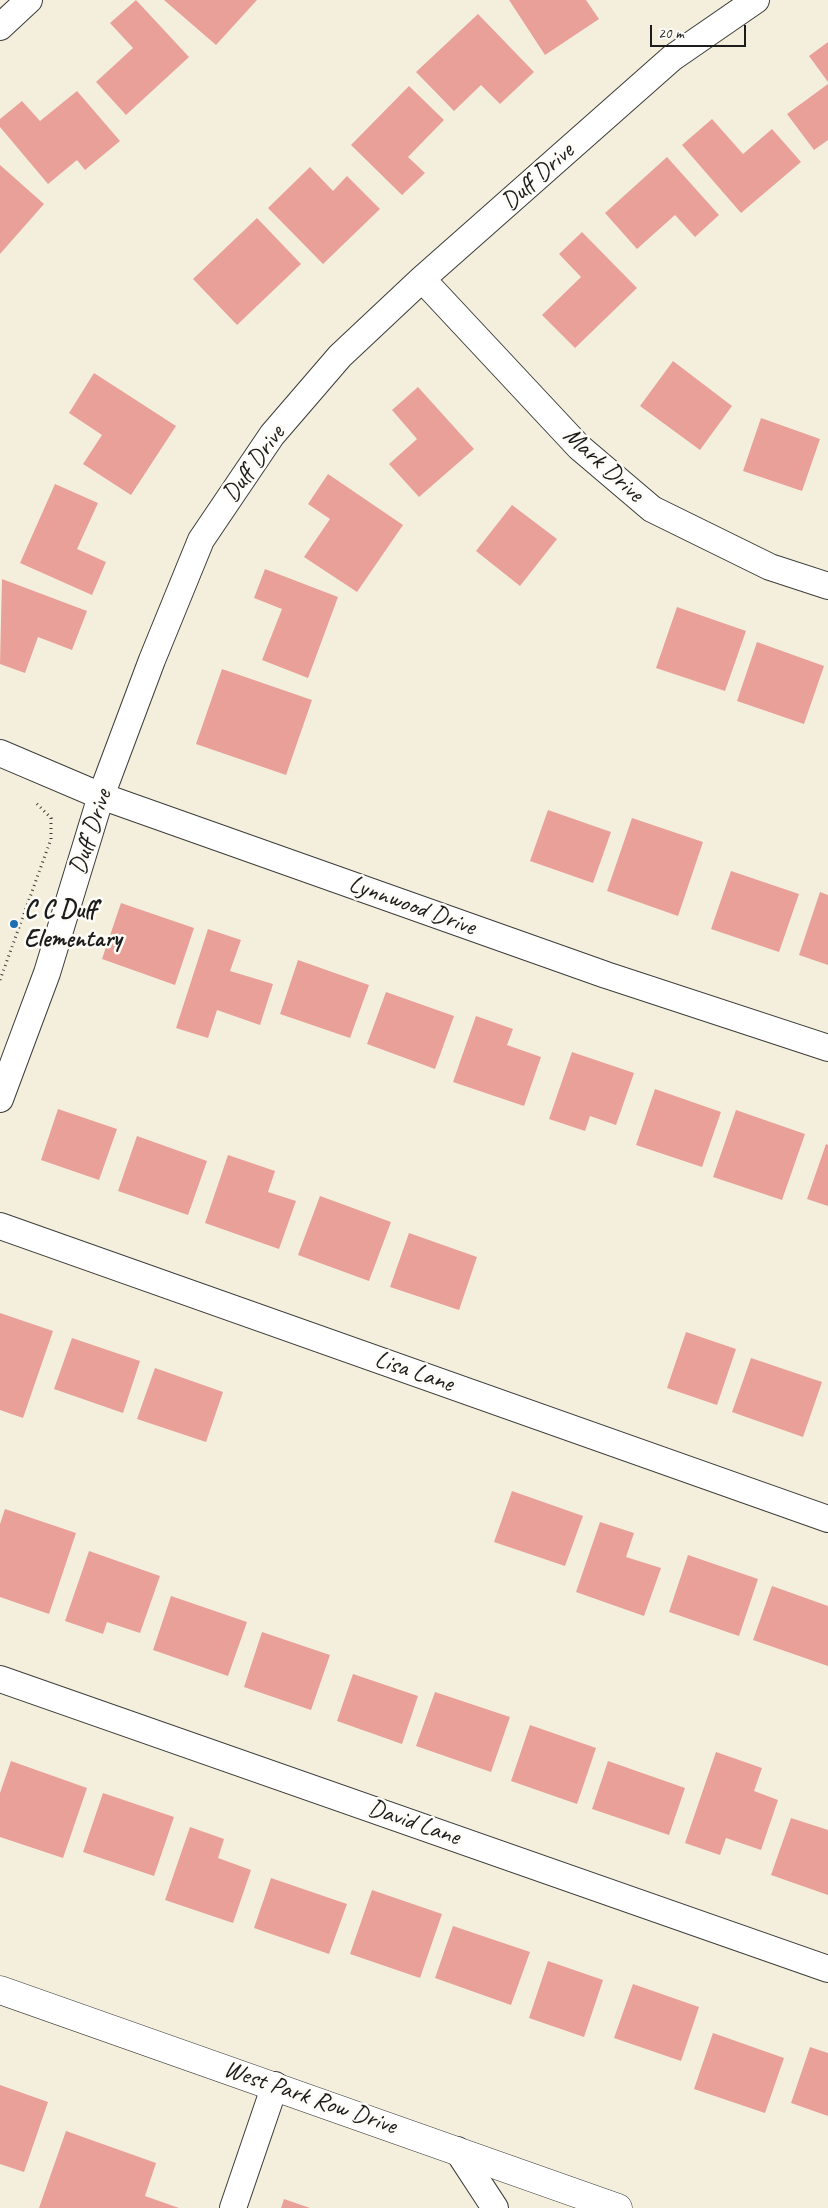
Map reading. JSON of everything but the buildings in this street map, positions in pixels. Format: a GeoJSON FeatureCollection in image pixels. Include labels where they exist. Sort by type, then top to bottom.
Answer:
{"type":"FeatureCollection","features":[{"type":"Feature","properties":{"kind":"main road","name":"West Park Row Drive"},"geometry":{"type":"LineString","coordinates":[[0,1990],[275,2085],[618,2208]]}},
{"type":"Feature","properties":{"kind":"street"},"geometry":{"type":"LineString","coordinates":[[0,26],[29,0]]}},
{"type":"Feature","properties":{"kind":"street","name":"Duff Drive"},"geometry":{"type":"LineString","coordinates":[[0,1098],[47,973],[101,796],[152,660],[201,540],[272,435],[340,356],[422,279],[672,58],[756,0]]}},
{"type":"Feature","properties":{"kind":"street","name":"Mark Drive"},"geometry":{"type":"LineString","coordinates":[[422,279],[579,447],[652,509],[770,567],[828,586]]}},
{"type":"Feature","properties":{"kind":"street","name":"Lynnwood Drive"},"geometry":{"type":"LineString","coordinates":[[0,753],[101,796],[606,975],[828,1048]]}},
{"type":"Feature","properties":{"kind":"street","name":"Lisa Lane"},"geometry":{"type":"LineString","coordinates":[[0,1226],[828,1519]]}},
{"type":"Feature","properties":{"kind":"street","name":"David Lane"},"geometry":{"type":"LineString","coordinates":[[0,1679],[828,1969]]}},
{"type":"Feature","properties":{"kind":"street"},"geometry":{"type":"LineString","coordinates":[[233,2208],[275,2085]]}},
{"type":"Feature","properties":{"kind":"street"},"geometry":{"type":"LineString","coordinates":[[458,2150],[495,2208]]}},
{"type":"Feature","properties":{"kind":"path"},"geometry":{"type":"LineString","coordinates":[[0,980],[51,839],[51,818],[38,804],[31,800]]}},
{"type":"Feature","properties":{"kind":"place","name":"C C Duff Elementary"},"geometry":{"type":"Point","coordinates":[14,924]}}]}
